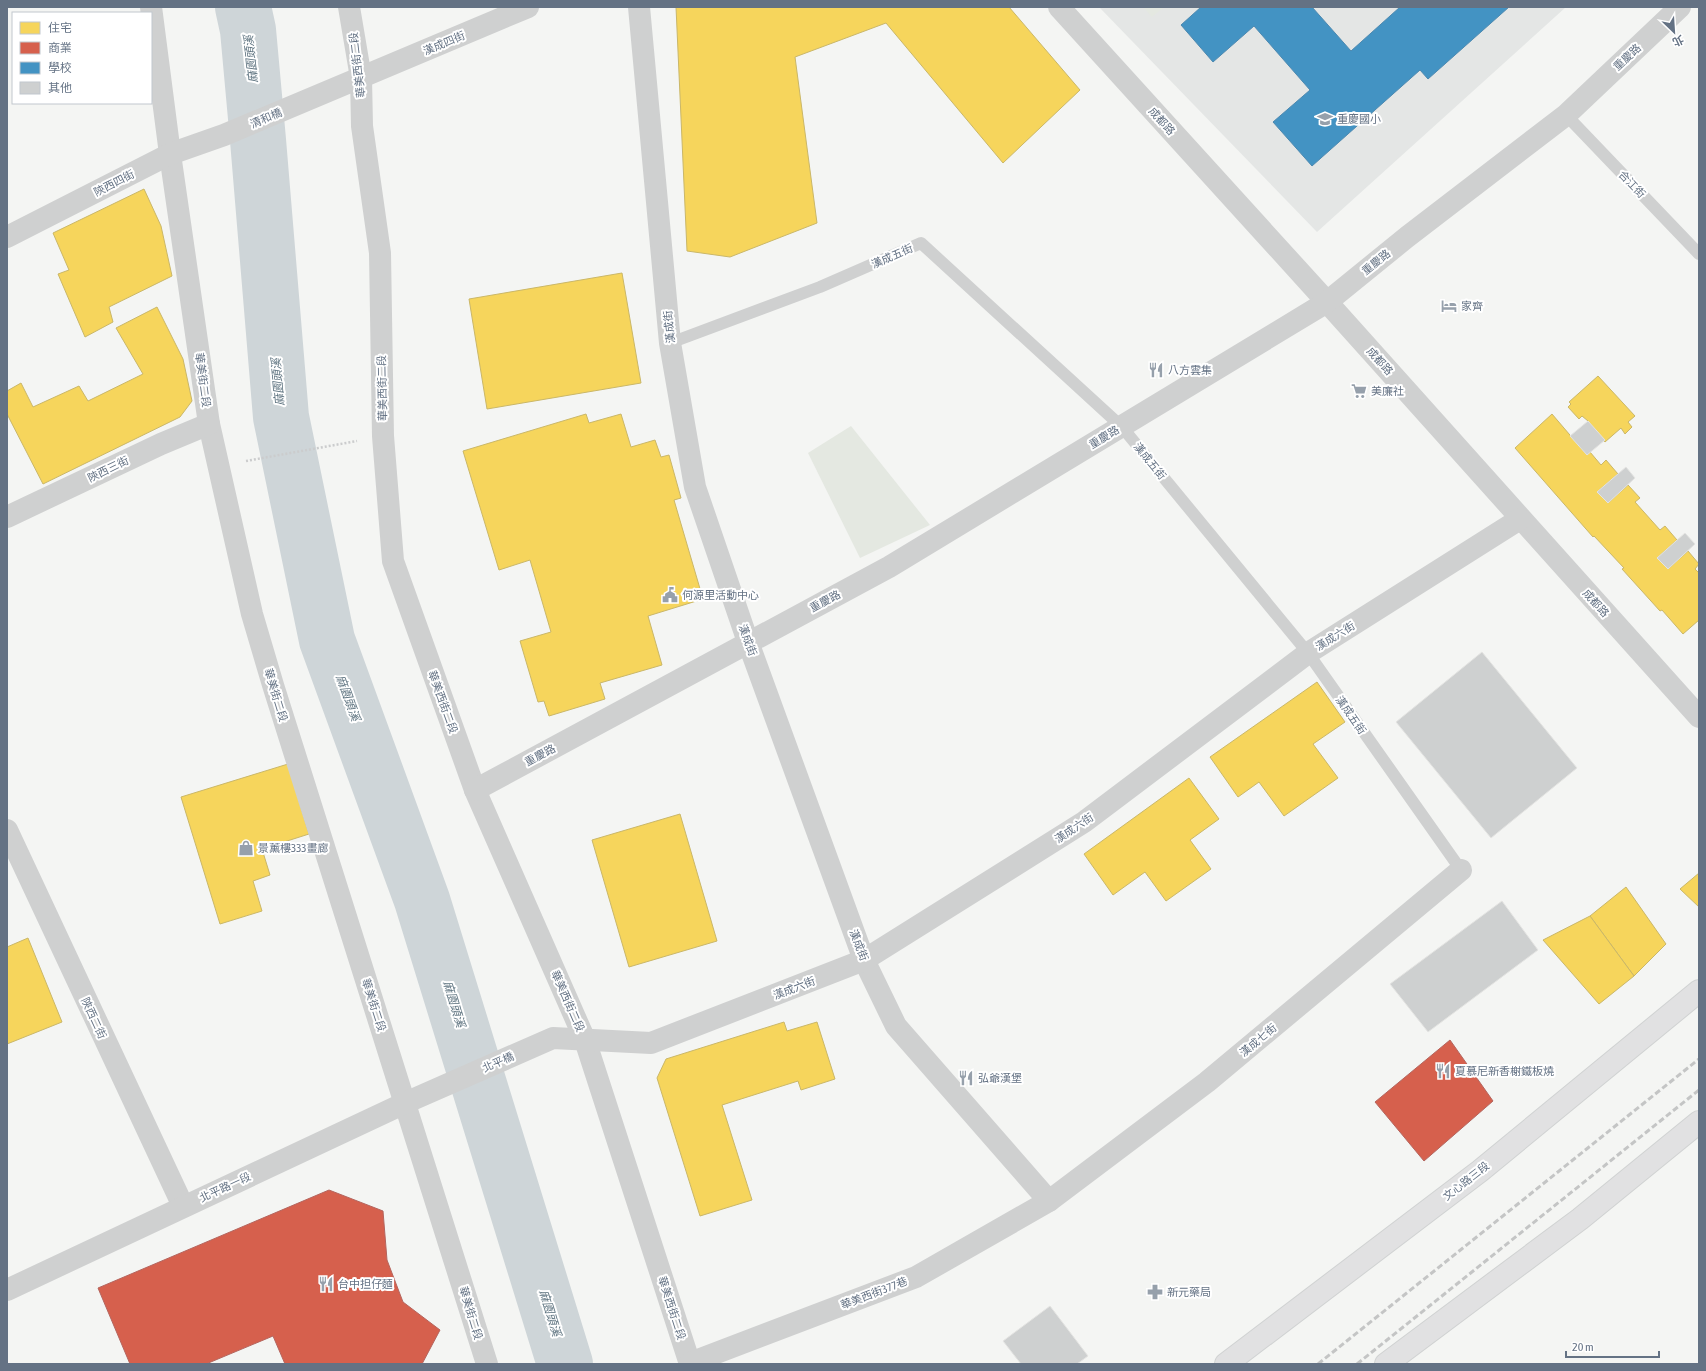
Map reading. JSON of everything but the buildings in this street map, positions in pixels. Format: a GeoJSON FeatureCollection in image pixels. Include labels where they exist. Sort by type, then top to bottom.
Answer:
{"type":"FeatureCollection","features":[{"type":"Feature","properties":{"kind":"main road","name":"文心路三段"},"geometry":{"type":"LineString","coordinates":[[1226,1364],[1480,1171],[1699,991]]}},
{"type":"Feature","properties":{"kind":"main road"},"geometry":{"type":"LineString","coordinates":[[1386,1364],[1580,1219],[1699,1122]]}},
{"type":"Feature","properties":{"kind":"street","name":"華美西街二段"},"geometry":{"type":"LineString","coordinates":[[349,7],[361,78],[362,126],[380,253],[383,436],[392,561],[475,790],[585,1040],[690,1363]]}},
{"type":"Feature","properties":{"kind":"street","name":"漢成四街"},"geometry":{"type":"LineString","coordinates":[[361,78],[528,7]]}},
{"type":"Feature","properties":{"kind":"street","name":"漢成街"},"geometry":{"type":"LineString","coordinates":[[639,7],[670,343],[695,487],[748,642],[864,960],[896,1026],[1049,1201]]}},
{"type":"Feature","properties":{"kind":"street","name":"成都路"},"geometry":{"type":"LineString","coordinates":[[1059,7],[1327,302],[1520,519],[1699,716]]}},
{"type":"Feature","properties":{"kind":"street","name":"重慶路"},"geometry":{"type":"LineString","coordinates":[[475,790],[890,567],[1327,302],[1407,237],[1566,115],[1680,7]]}},
{"type":"Feature","properties":{"kind":"street","name":"華美街二段"},"geometry":{"type":"LineString","coordinates":[[152,15],[170,154],[209,424],[252,614],[487,1364]]}},
{"type":"Feature","properties":{"kind":"street","name":"清和橋"},"geometry":{"type":"LineString","coordinates":[[224,135],[361,78]]}},
{"type":"Feature","properties":{"kind":"street","name":"陝西四街"},"geometry":{"type":"LineString","coordinates":[[7,237],[170,154],[224,135]]}},
{"type":"Feature","properties":{"kind":"street","name":"陝西三街"},"geometry":{"type":"LineString","coordinates":[[7,517],[161,444],[209,424]]}},
{"type":"Feature","properties":{"kind":"street","name":"漢成六街"},"geometry":{"type":"LineString","coordinates":[[585,1040],[652,1043],[864,960],[1084,822],[1308,653],[1520,519]]}},
{"type":"Feature","properties":{"kind":"street","name":"陝西二街"},"geometry":{"type":"LineString","coordinates":[[7,830],[183,1206]]}},
{"type":"Feature","properties":{"kind":"street","name":"漢成七街"},"geometry":{"type":"LineString","coordinates":[[1049,1201],[1207,1082],[1461,870]]}},
{"type":"Feature","properties":{"kind":"street","name":"北平橋"},"geometry":{"type":"LineString","coordinates":[[444,1086],[553,1038],[585,1040]]}},
{"type":"Feature","properties":{"kind":"street","name":"北平路一段"},"geometry":{"type":"LineString","coordinates":[[7,1290],[183,1206],[444,1086]]}},
{"type":"Feature","properties":{"kind":"street","name":"華美西街377巷"},"geometry":{"type":"LineString","coordinates":[[690,1363],[916,1277],[1049,1201]]}},
{"type":"Feature","properties":{"kind":"lane","name":"合江街"},"geometry":{"type":"LineString","coordinates":[[1566,115],[1699,254]]}},
{"type":"Feature","properties":{"kind":"lane","name":"漢成五街"},"geometry":{"type":"LineString","coordinates":[[670,343],[820,287],[921,243],[1122,427],[1308,653],[1461,870]]}},
{"type":"Feature","properties":{"kind":"path"},"geometry":{"type":"LineString","coordinates":[[218,466],[383,436]]}},
{"type":"Feature","properties":{"kind":"shaded area","name":"重慶國小"},"geometry":{"type":"Polygon","coordinates":[[[1099,7],[1566,7],[1317,232],[1099,7]]]}},
{"type":"Feature","properties":{"kind":"shaded area"},"geometry":{"type":"Polygon","coordinates":[[[1143,7],[1164,7],[1152,17],[1143,7]]]}},
{"type":"Feature","properties":{"kind":"shaded area"},"geometry":{"type":"Polygon","coordinates":[[[851,426],[930,525],[860,558],[808,453],[851,426]]]}},
{"type":"Feature","properties":{"kind":"waterway","name":"麻園頭溪"},"geometry":{"type":"LineString","coordinates":[[243,7],[248,30],[281,417],[327,640],[422,900],[565,1364]]}},
{"type":"Feature","properties":{"kind":"railway"},"geometry":{"type":"LineString","coordinates":[[1318,1364],[1699,1059]]}},
{"type":"Feature","properties":{"kind":"railway"},"geometry":{"type":"LineString","coordinates":[[1357,1364],[1699,1090]]}},
{"type":"Feature","properties":{"kind":"place","name":"重慶國小"},"geometry":{"type":"Point","coordinates":[1325,119]}},
{"type":"Feature","properties":{"kind":"place","name":"家齊"},"geometry":{"type":"Point","coordinates":[1449,306]}},
{"type":"Feature","properties":{"kind":"place","name":"八方雲集"},"geometry":{"type":"Point","coordinates":[1156,370]}},
{"type":"Feature","properties":{"kind":"place","name":"美廉社"},"geometry":{"type":"Point","coordinates":[1359,391]}},
{"type":"Feature","properties":{"kind":"place","name":"何源里活動中心"},"geometry":{"type":"Point","coordinates":[670,595]}},
{"type":"Feature","properties":{"kind":"place","name":"景薰樓333畫廊"},"geometry":{"type":"Point","coordinates":[246,848]}},
{"type":"Feature","properties":{"kind":"place","name":"夏慕尼新香榭鐵板燒"},"geometry":{"type":"Point","coordinates":[1443,1071]}},
{"type":"Feature","properties":{"kind":"place","name":"弘爺漢堡"},"geometry":{"type":"Point","coordinates":[966,1078]}},
{"type":"Feature","properties":{"kind":"place","name":"台中担仔麵"},"geometry":{"type":"Point","coordinates":[326,1284]}},
{"type":"Feature","properties":{"kind":"place","name":"新元藥局"},"geometry":{"type":"Point","coordinates":[1155,1292]}}]}
